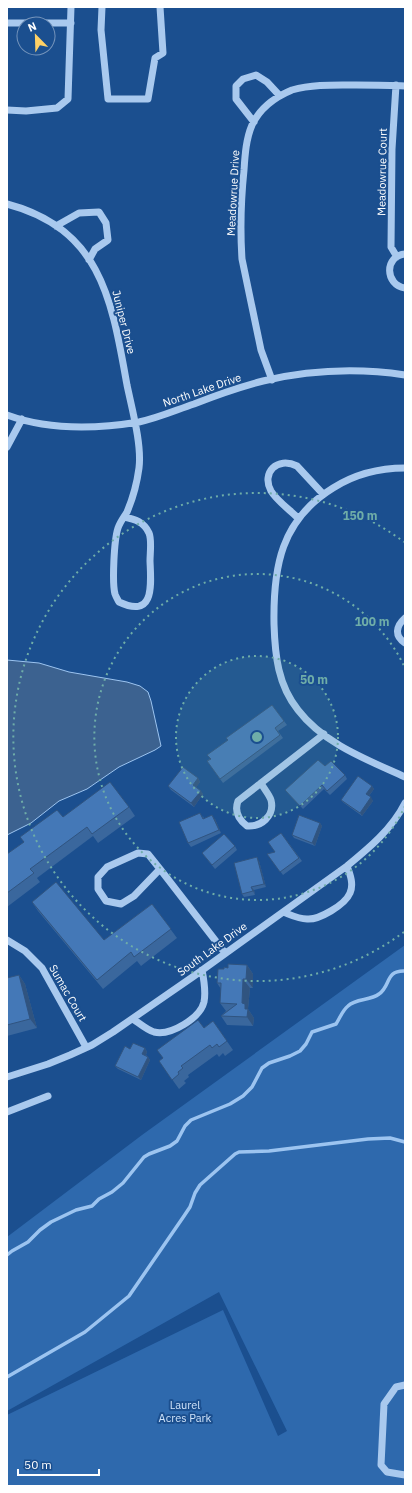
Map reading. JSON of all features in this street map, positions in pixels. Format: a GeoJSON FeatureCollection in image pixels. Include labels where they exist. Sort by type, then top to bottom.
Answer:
{"type":"FeatureCollection","features":[{"type":"Feature","properties":{"kind":"street"},"geometry":{"type":"LineString","coordinates":[[7,110],[26,111],[57,108],[68,99],[71,7]]}},
{"type":"Feature","properties":{"kind":"street"},"geometry":{"type":"LineString","coordinates":[[102,7],[101,30],[108,99],[148,99],[155,58],[163,53],[160,7]]}},
{"type":"Feature","properties":{"kind":"street"},"geometry":{"type":"LineString","coordinates":[[7,23],[71,23]]}},
{"type":"Feature","properties":{"kind":"street"},"geometry":{"type":"LineString","coordinates":[[254,122],[236,99],[236,86],[243,79],[256,75],[267,82],[280,96]]}},
{"type":"Feature","properties":{"kind":"street","name":"Meadowrue Drive"},"geometry":{"type":"LineString","coordinates":[[272,380],[261,350],[244,272],[241,245],[242,189],[245,153],[254,122],[268,103],[293,90],[307,87],[339,85],[405,86]]}},
{"type":"Feature","properties":{"kind":"street","name":"Meadowrue Court"},"geometry":{"type":"LineString","coordinates":[[396,86],[392,149],[391,247],[397,257]]}},
{"type":"Feature","properties":{"kind":"street","name":"Juniper Drive"},"geometry":{"type":"LineString","coordinates":[[7,204],[29,212],[56,226],[80,247],[101,279],[111,306],[138,443],[139,466],[134,493],[118,528],[114,550],[115,593],[119,602],[129,607],[143,604],[150,597],[150,534],[144,525],[136,519],[124,517]]}},
{"type":"Feature","properties":{"kind":"street"},"geometry":{"type":"LineString","coordinates":[[56,226],[79,212],[99,212],[106,223],[108,240],[95,248],[89,260]]}},
{"type":"Feature","properties":{"kind":"street"},"geometry":{"type":"LineString","coordinates":[[405,254],[397,257],[390,266],[390,277],[398,286],[405,288]]}},
{"type":"Feature","properties":{"kind":"street","name":"North Lake Drive"},"geometry":{"type":"LineString","coordinates":[[7,415],[54,425],[76,427],[118,425],[160,416],[244,386],[272,380],[333,371],[380,371],[405,375]]}},
{"type":"Feature","properties":{"kind":"street"},"geometry":{"type":"LineString","coordinates":[[7,447],[22,419]]}},
{"type":"Feature","properties":{"kind":"street"},"geometry":{"type":"LineString","coordinates":[[298,518],[272,492],[268,485],[268,477],[271,470],[277,464],[284,462],[297,466],[323,494]]}},
{"type":"Feature","properties":{"kind":"street"},"geometry":{"type":"LineString","coordinates":[[405,468],[382,470],[353,477],[323,494],[314,501],[298,518],[286,539],[277,570],[274,604],[276,655],[283,686],[290,699],[308,721],[324,734],[355,753],[405,777]]}},
{"type":"Feature","properties":{"kind":"street"},"geometry":{"type":"LineString","coordinates":[[405,618],[398,628],[397,635],[400,640],[405,643]]}},
{"type":"Feature","properties":{"kind":"street"},"geometry":{"type":"LineString","coordinates":[[261,783],[270,800],[271,810],[268,818],[262,823],[256,826],[247,826],[239,819],[236,807],[238,802],[261,783],[324,734]]}},
{"type":"Feature","properties":{"kind":"street","name":"South Lake Drive"},"geometry":{"type":"LineString","coordinates":[[7,1077],[48,1064],[86,1047],[132,1020],[346,866],[371,846],[388,829],[405,803]]}},
{"type":"Feature","properties":{"kind":"street"},"geometry":{"type":"LineString","coordinates":[[160,869],[134,896],[121,904],[106,901],[98,889],[98,877],[107,867],[138,853],[148,854],[160,869],[225,954]]}},
{"type":"Feature","properties":{"kind":"street"},"geometry":{"type":"LineString","coordinates":[[283,912],[299,918],[308,919],[318,918],[336,908],[350,894],[352,886],[350,875],[346,866]]}},
{"type":"Feature","properties":{"kind":"street","name":"Sumac Court"},"geometry":{"type":"LineString","coordinates":[[7,940],[26,950],[42,968],[86,1047]]}},
{"type":"Feature","properties":{"kind":"street"},"geometry":{"type":"LineString","coordinates":[[132,1020],[153,1032],[163,1033],[173,1030],[192,1019],[200,1012],[204,1002],[205,992],[202,970]]}},
{"type":"Feature","properties":{"kind":"street"},"geometry":{"type":"LineString","coordinates":[[7,1112],[48,1096]]}},
{"type":"Feature","properties":{"kind":"street"},"geometry":{"type":"LineString","coordinates":[[405,1385],[396,1387],[384,1404],[381,1465],[387,1472],[405,1475]]}},
{"type":"Feature","properties":{"kind":"green space","name":"Laurel Acres Park"},"geometry":{"type":"Polygon","coordinates":[[[405,945],[405,1486],[7,1486],[7,1415],[223,1310],[278,1436],[287,1431],[219,1292],[7,1411],[7,1237],[142,1135],[405,945]]]}},
{"type":"Feature","properties":{"kind":"shaded area"},"geometry":{"type":"Polygon","coordinates":[[[7,660],[39,663],[69,672],[127,682],[140,686],[148,692],[161,746],[119,767],[87,789],[59,801],[31,823],[7,835],[7,660]]]}},
{"type":"Feature","properties":{"kind":"building"},"geometry":{"type":"Polygon","coordinates":[[[272,705],[284,721],[275,728],[280,735],[220,779],[207,761],[211,759],[207,755],[228,740],[226,738],[272,705]]]}},
{"type":"Feature","properties":{"kind":"building"},"geometry":{"type":"Polygon","coordinates":[[[318,760],[325,766],[331,761],[345,775],[327,791],[322,785],[300,806],[285,790],[318,760]]]}},
{"type":"Feature","properties":{"kind":"building"},"geometry":{"type":"Polygon","coordinates":[[[183,767],[198,778],[193,785],[201,791],[191,803],[168,786],[183,767]]]}},
{"type":"Feature","properties":{"kind":"building"},"geometry":{"type":"Polygon","coordinates":[[[358,776],[372,786],[366,794],[371,797],[360,813],[341,800],[358,776]]]}},
{"type":"Feature","properties":{"kind":"building"},"geometry":{"type":"Polygon","coordinates":[[[110,782],[129,807],[92,834],[87,827],[30,869],[34,873],[7,893],[7,854],[24,842],[20,837],[57,810],[63,817],[110,782]]]}},
{"type":"Feature","properties":{"kind":"building"},"geometry":{"type":"Polygon","coordinates":[[[200,813],[203,819],[212,815],[219,830],[188,843],[179,822],[200,813]]]}},
{"type":"Feature","properties":{"kind":"building"},"geometry":{"type":"Polygon","coordinates":[[[299,815],[320,823],[312,843],[292,835],[299,815]]]}},
{"type":"Feature","properties":{"kind":"building"},"geometry":{"type":"Polygon","coordinates":[[[281,833],[299,858],[280,872],[267,854],[275,852],[268,842],[281,833]]]}},
{"type":"Feature","properties":{"kind":"building"},"geometry":{"type":"Polygon","coordinates":[[[224,834],[235,846],[212,865],[202,853],[224,834]]]}},
{"type":"Feature","properties":{"kind":"building"},"geometry":{"type":"Polygon","coordinates":[[[257,857],[264,884],[251,887],[253,891],[242,894],[234,863],[257,857]]]}},
{"type":"Feature","properties":{"kind":"building"},"geometry":{"type":"Polygon","coordinates":[[[56,882],[104,940],[152,904],[171,929],[134,957],[131,952],[97,980],[32,902],[56,882]]]}},
{"type":"Feature","properties":{"kind":"building"},"geometry":{"type":"Polygon","coordinates":[[[228,964],[247,965],[246,979],[243,979],[242,1003],[245,1004],[245,1009],[248,1009],[247,1017],[221,1016],[237,1004],[220,1003],[221,983],[217,983],[218,969],[224,969],[224,967],[228,968],[228,964]]]}},
{"type":"Feature","properties":{"kind":"building"},"geometry":{"type":"Polygon","coordinates":[[[19,975],[30,1019],[7,1025],[7,978],[19,975]]]}},
{"type":"Feature","properties":{"kind":"building"},"geometry":{"type":"Polygon","coordinates":[[[198,1020],[204,1028],[213,1021],[227,1041],[219,1047],[217,1044],[212,1048],[210,1045],[181,1066],[183,1068],[172,1080],[159,1061],[163,1058],[157,1050],[198,1020]]]}},
{"type":"Feature","properties":{"kind":"building"},"geometry":{"type":"Polygon","coordinates":[[[133,1043],[145,1048],[142,1054],[148,1057],[138,1077],[115,1066],[125,1046],[130,1049],[133,1043]]]}},
{"type":"Feature","properties":{"kind":"waterway"},"geometry":{"type":"LineString","coordinates":[[7,1255],[28,1242],[51,1222],[76,1210],[92,1206],[99,1199],[112,1192],[123,1183],[144,1157],[170,1146],[177,1141],[185,1126],[191,1120],[230,1104],[243,1096],[252,1087],[262,1068],[269,1063],[300,1051],[306,1044],[312,1032],[336,1024],[344,1010],[351,1003],[371,998],[379,994],[383,991],[394,973],[405,971]]}},
{"type":"Feature","properties":{"kind":"waterway"},"geometry":{"type":"LineString","coordinates":[[7,1377],[85,1332],[129,1296],[190,1207],[195,1193],[200,1185],[235,1154],[239,1152],[269,1151],[368,1139],[390,1138],[405,1142]]}}]}
